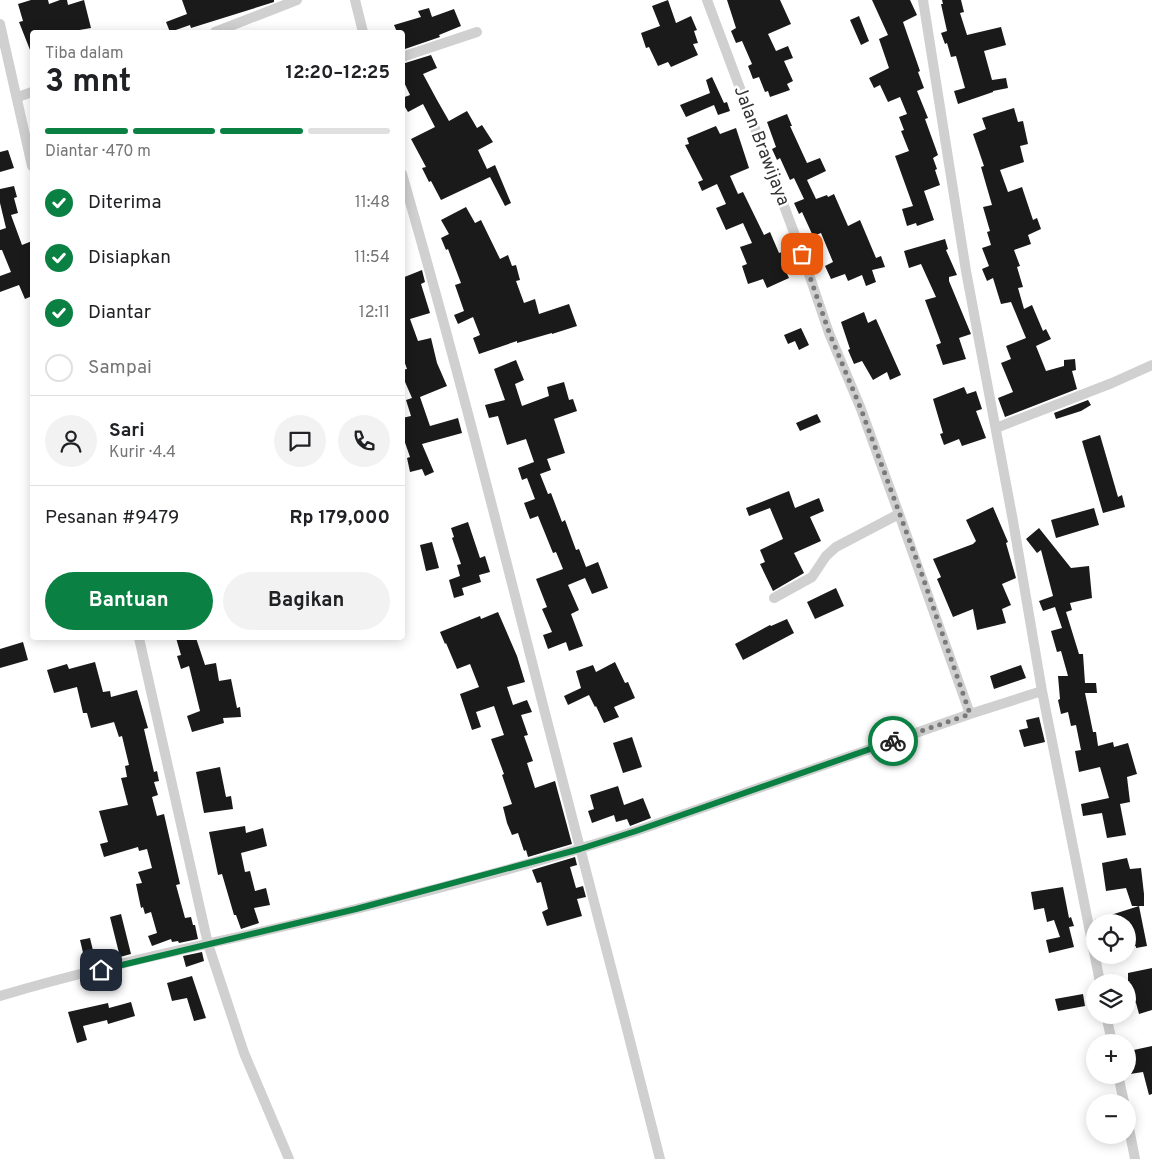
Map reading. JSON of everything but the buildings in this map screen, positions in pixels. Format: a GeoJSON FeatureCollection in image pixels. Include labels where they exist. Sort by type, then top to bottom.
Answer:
{"type":"FeatureCollection","features":[{"type":"Feature","properties":{"kind":"street"},"geometry":{"type":"LineString","coordinates":[[220,30],[297,0]]}},
{"type":"Feature","properties":{"kind":"street"},"geometry":{"type":"LineString","coordinates":[[355,0],[362,30]]}},
{"type":"Feature","properties":{"kind":"street","name":"Jalan Brawijaya"},"geometry":{"type":"LineString","coordinates":[[707,0],[802,254],[829,332],[861,409],[900,514],[970,714]]}},
{"type":"Feature","properties":{"kind":"street"},"geometry":{"type":"LineString","coordinates":[[923,0],[966,271],[996,428],[1042,691],[1098,974]]}},
{"type":"Feature","properties":{"kind":"street"},"geometry":{"type":"LineString","coordinates":[[0,24],[30,156]]}},
{"type":"Feature","properties":{"kind":"street"},"geometry":{"type":"LineString","coordinates":[[405,56],[477,32]]}},
{"type":"Feature","properties":{"kind":"street"},"geometry":{"type":"LineString","coordinates":[[18,97],[30,93]]}},
{"type":"Feature","properties":{"kind":"street"},"geometry":{"type":"LineString","coordinates":[[405,185],[483,474],[621,1002],[660,1159]]}},
{"type":"Feature","properties":{"kind":"street"},"geometry":{"type":"LineString","coordinates":[[996,428],[1112,383],[1152,365]]}},
{"type":"Feature","properties":{"kind":"street"},"geometry":{"type":"LineString","coordinates":[[774,598],[812,577],[826,556],[836,547],[900,514]]}},
{"type":"Feature","properties":{"kind":"street"},"geometry":{"type":"LineString","coordinates":[[139,640],[208,944],[244,1053],[289,1159]]}},
{"type":"Feature","properties":{"kind":"street"},"geometry":{"type":"LineString","coordinates":[[0,996],[356,909],[580,849],[970,714],[1042,691]]}},
{"type":"Feature","properties":{"kind":"street"},"geometry":{"type":"LineString","coordinates":[[1132,1144],[1135,1159]]}},
{"type":"Feature","properties":{"kind":"way so far"},"geometry":{"type":"LineString","coordinates":[[802,254],[829,332],[861,409],[920,569],[970,714],[893,741]]}},
{"type":"Feature","properties":{"kind":"route"},"geometry":{"type":"LineString","coordinates":[[101,970],[356,909],[580,849],[893,741]]}}]}
